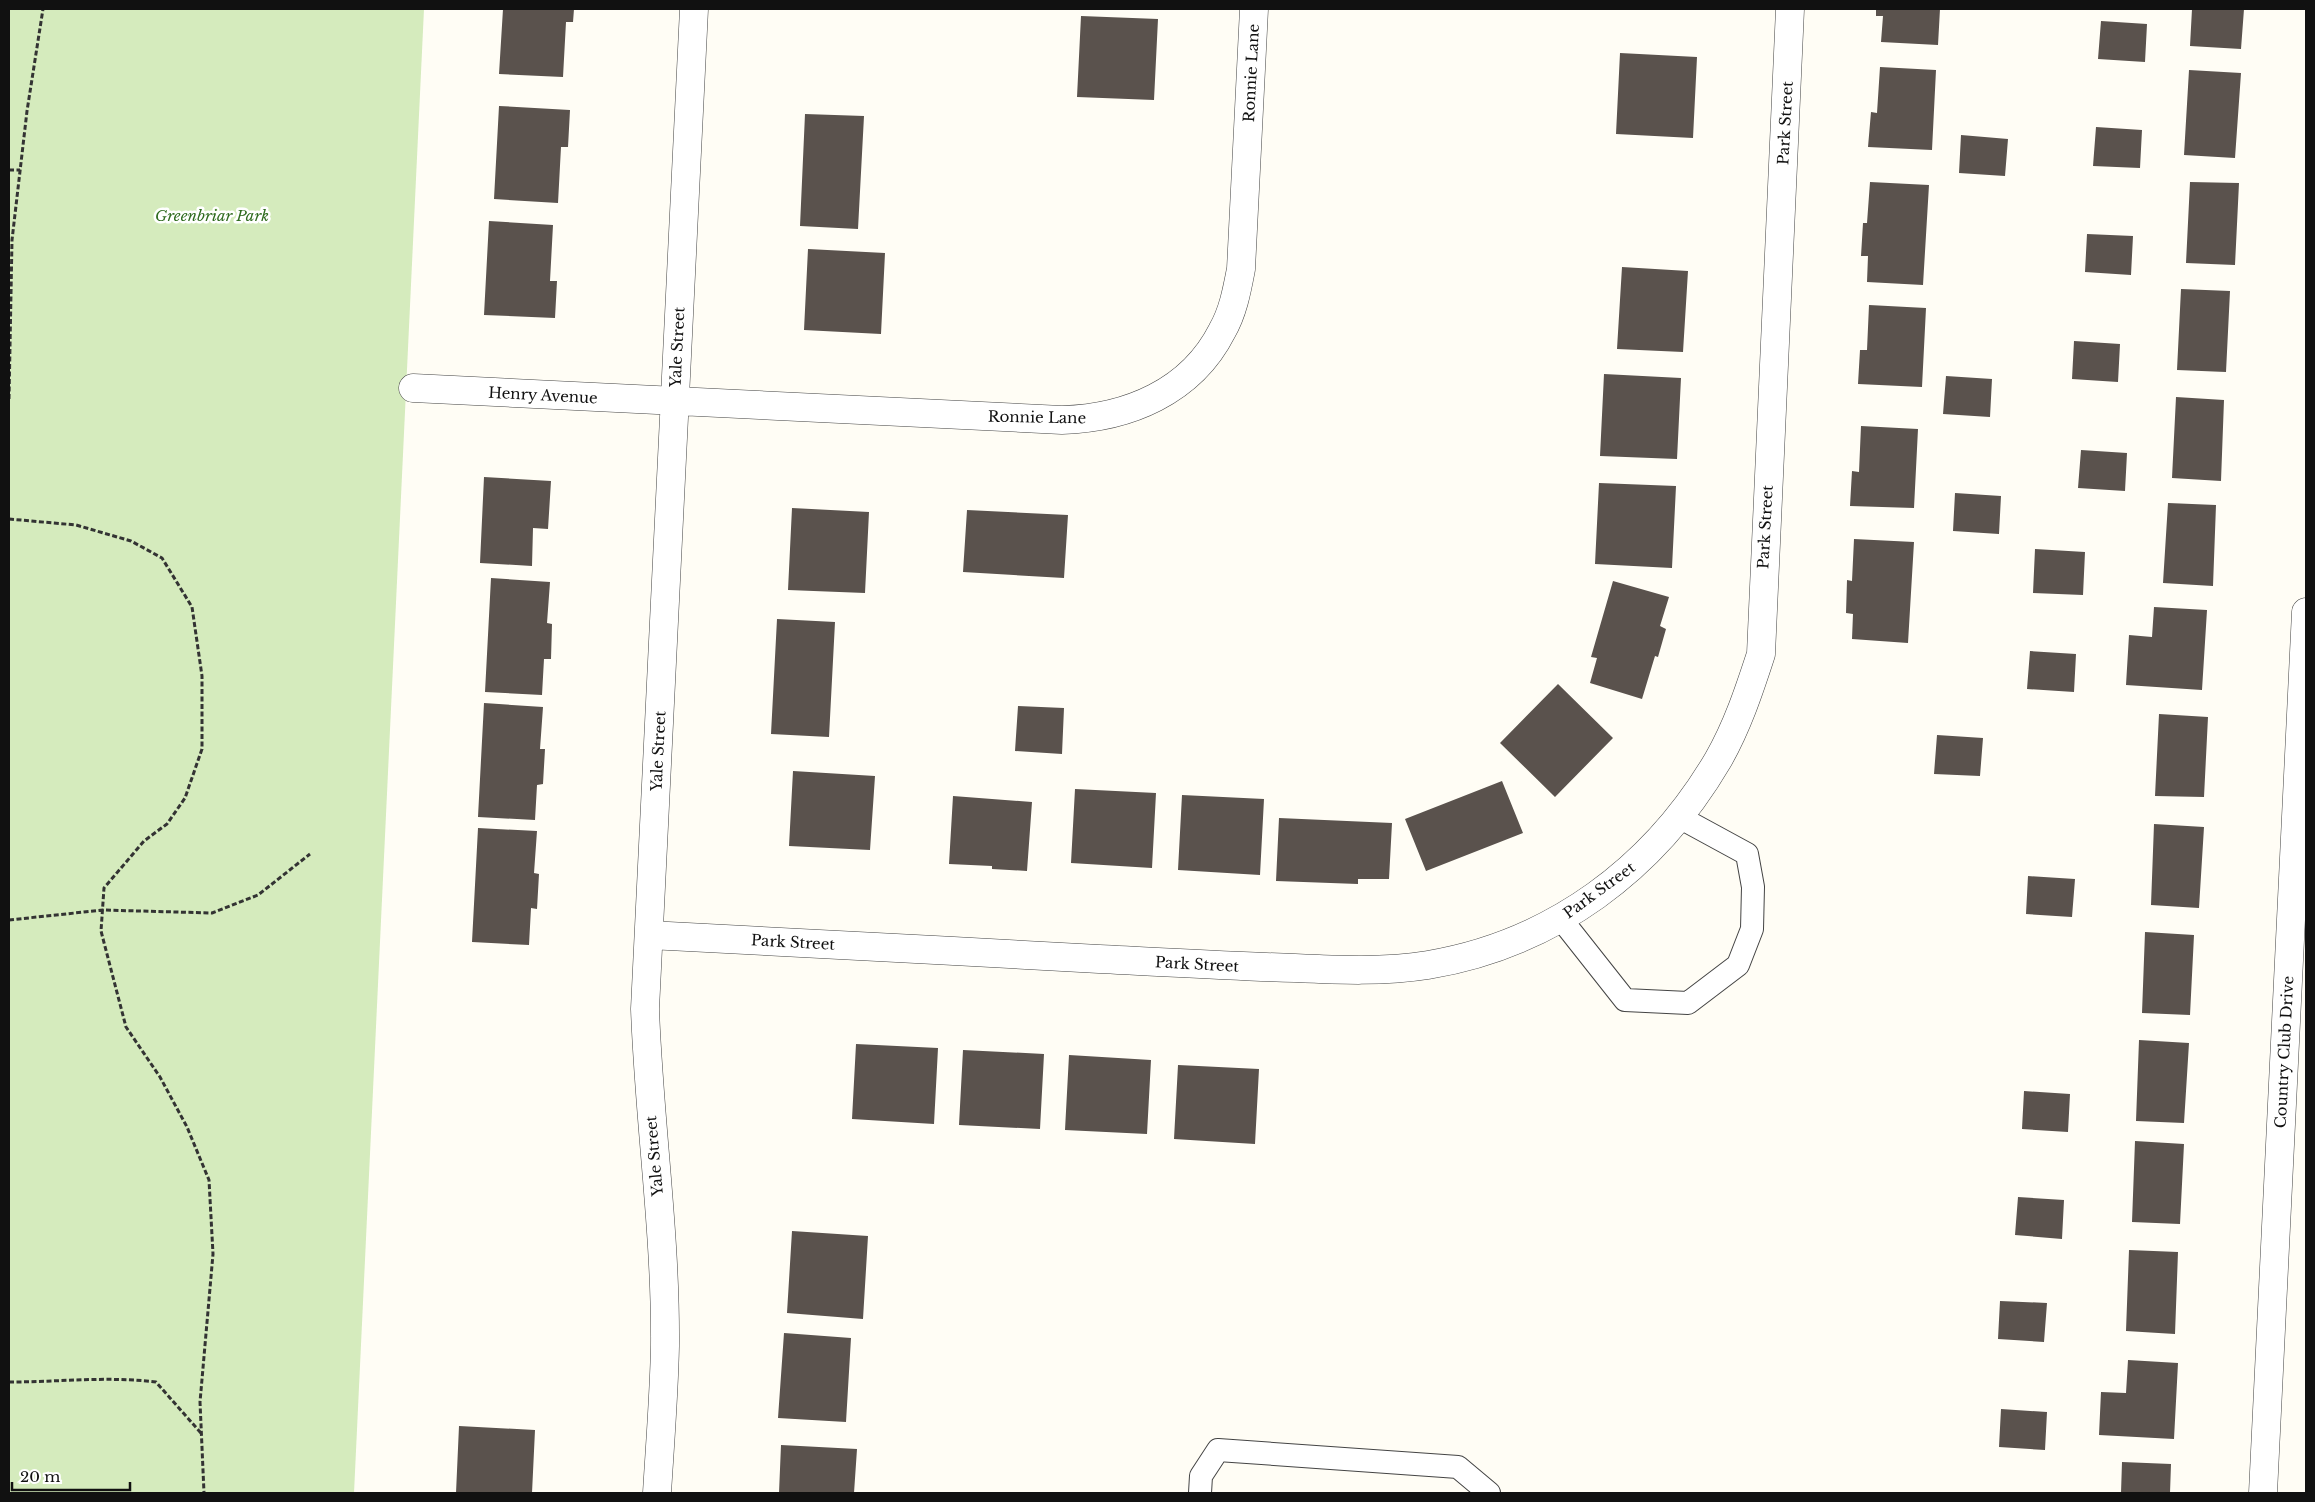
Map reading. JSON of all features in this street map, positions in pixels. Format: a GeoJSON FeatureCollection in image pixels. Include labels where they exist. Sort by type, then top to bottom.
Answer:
{"type":"FeatureCollection","features":[{"type":"Feature","properties":{"kind":"street","name":"Yale Street"},"geometry":{"type":"LineString","coordinates":[[657,1493],[665,1345],[661,1241],[648,1076],[645,1009],[694,9]]}},
{"type":"Feature","properties":{"kind":"street","name":"Ronnie Lane"},"geometry":{"type":"LineString","coordinates":[[674,403],[1062,420],[1089,419],[1125,411],[1160,397],[1190,375],[1207,354],[1222,332],[1233,305],[1241,269],[1254,9]]}},
{"type":"Feature","properties":{"kind":"street","name":"Park Street"},"geometry":{"type":"LineString","coordinates":[[649,935],[1242,966],[1371,970],[1427,965],[1483,952],[1536,932],[1576,910],[1632,868],[1679,817],[1719,759],[1743,708],[1761,654],[1790,9]]}},
{"type":"Feature","properties":{"kind":"street","name":"Henry Avenue"},"geometry":{"type":"LineString","coordinates":[[413,388],[674,403]]}},
{"type":"Feature","properties":{"kind":"street","name":"Country Club Drive"},"geometry":{"type":"LineString","coordinates":[[2263,1493],[2306,628]]}},
{"type":"Feature","properties":{"kind":"lane"},"geometry":{"type":"LineString","coordinates":[[1561,919],[1625,1000],[1688,1003],[1738,965],[1752,929],[1753,887],[1747,854],[1679,817]]}},
{"type":"Feature","properties":{"kind":"lane"},"geometry":{"type":"LineString","coordinates":[[1200,1493],[1201,1476],[1218,1450],[1458,1468],[1489,1493]]}},
{"type":"Feature","properties":{"kind":"path"},"geometry":{"type":"LineString","coordinates":[[9,399],[12,240],[43,9]]}},
{"type":"Feature","properties":{"kind":"path"},"geometry":{"type":"LineString","coordinates":[[9,170],[20,170]]}},
{"type":"Feature","properties":{"kind":"path"},"geometry":{"type":"LineString","coordinates":[[9,520],[76,525],[131,541],[162,558],[192,607],[202,676],[202,749],[185,798],[167,824],[144,841],[104,888],[101,931],[126,1027],[160,1077],[187,1127],[209,1180],[213,1254],[200,1402],[204,1493]]}},
{"type":"Feature","properties":{"kind":"path"},"geometry":{"type":"LineString","coordinates":[[9,920],[103,910],[212,913],[258,895],[310,854]]}},
{"type":"Feature","properties":{"kind":"path"},"geometry":{"type":"LineString","coordinates":[[9,1382],[78,1381],[115,1377],[156,1382],[201,1433]]}},
{"type":"Feature","properties":{"kind":"green space","name":"Greenbriar Park"},"geometry":{"type":"Polygon","coordinates":[[[9,9],[424,9],[354,1493],[9,1493],[9,9]]]}},
{"type":"Feature","properties":{"kind":"building"},"geometry":{"type":"Polygon","coordinates":[[[503,9],[574,9],[573,22],[566,22],[563,77],[499,74],[503,9]]]}},
{"type":"Feature","properties":{"kind":"building"},"geometry":{"type":"Polygon","coordinates":[[[1876,9],[1940,9],[1938,45],[1881,42],[1883,16],[1876,16],[1876,9]]]}},
{"type":"Feature","properties":{"kind":"building"},"geometry":{"type":"Polygon","coordinates":[[[2192,9],[2244,9],[2241,49],[2190,46],[2192,9]]]}},
{"type":"Feature","properties":{"kind":"building"},"geometry":{"type":"Polygon","coordinates":[[[1081,16],[1158,19],[1154,100],[1077,97],[1081,16]]]}},
{"type":"Feature","properties":{"kind":"building"},"geometry":{"type":"Polygon","coordinates":[[[2101,21],[2147,24],[2145,62],[2098,59],[2101,21]]]}},
{"type":"Feature","properties":{"kind":"building"},"geometry":{"type":"Polygon","coordinates":[[[1620,53],[1697,57],[1693,138],[1616,134],[1620,53]]]}},
{"type":"Feature","properties":{"kind":"building"},"geometry":{"type":"Polygon","coordinates":[[[1880,67],[1936,70],[1932,150],[1868,147],[1871,112],[1877,113],[1880,67]]]}},
{"type":"Feature","properties":{"kind":"building"},"geometry":{"type":"Polygon","coordinates":[[[2189,70],[2241,73],[2235,158],[2184,155],[2189,70]]]}},
{"type":"Feature","properties":{"kind":"building"},"geometry":{"type":"Polygon","coordinates":[[[499,106],[570,110],[568,147],[561,147],[558,203],[494,199],[499,106]]]}},
{"type":"Feature","properties":{"kind":"building"},"geometry":{"type":"Polygon","coordinates":[[[805,114],[864,116],[858,229],[800,226],[805,114]]]}},
{"type":"Feature","properties":{"kind":"building"},"geometry":{"type":"Polygon","coordinates":[[[2096,127],[2142,130],[2140,168],[2093,166],[2096,127]]]}},
{"type":"Feature","properties":{"kind":"building"},"geometry":{"type":"Polygon","coordinates":[[[1961,135],[2008,139],[2005,176],[1959,173],[1961,135]]]}},
{"type":"Feature","properties":{"kind":"building"},"geometry":{"type":"Polygon","coordinates":[[[1870,182],[1929,185],[1923,285],[1867,282],[1868,256],[1861,256],[1863,223],[1867,223],[1870,182]]]}},
{"type":"Feature","properties":{"kind":"building"},"geometry":{"type":"Polygon","coordinates":[[[2190,182],[2239,183],[2235,265],[2186,263],[2190,182]]]}},
{"type":"Feature","properties":{"kind":"building"},"geometry":{"type":"Polygon","coordinates":[[[489,221],[553,225],[550,281],[557,281],[555,318],[484,315],[489,221]]]}},
{"type":"Feature","properties":{"kind":"building"},"geometry":{"type":"Polygon","coordinates":[[[2087,234],[2133,236],[2131,275],[2085,272],[2087,234]]]}},
{"type":"Feature","properties":{"kind":"building"},"geometry":{"type":"Polygon","coordinates":[[[808,249],[885,253],[881,334],[804,330],[808,249]]]}},
{"type":"Feature","properties":{"kind":"building"},"geometry":{"type":"Polygon","coordinates":[[[1622,267],[1688,271],[1683,352],[1617,349],[1622,267]]]}},
{"type":"Feature","properties":{"kind":"building"},"geometry":{"type":"Polygon","coordinates":[[[2181,289],[2230,291],[2226,372],[2177,370],[2181,289]]]}},
{"type":"Feature","properties":{"kind":"building"},"geometry":{"type":"Polygon","coordinates":[[[1869,305],[1926,308],[1922,387],[1858,384],[1860,350],[1867,350],[1869,305]]]}},
{"type":"Feature","properties":{"kind":"building"},"geometry":{"type":"Polygon","coordinates":[[[2074,341],[2120,344],[2118,382],[2072,379],[2074,341]]]}},
{"type":"Feature","properties":{"kind":"building"},"geometry":{"type":"Polygon","coordinates":[[[1604,374],[1681,378],[1677,459],[1600,456],[1604,374]]]}},
{"type":"Feature","properties":{"kind":"building"},"geometry":{"type":"Polygon","coordinates":[[[1946,376],[1992,379],[1990,417],[1943,414],[1946,376]]]}},
{"type":"Feature","properties":{"kind":"building"},"geometry":{"type":"Polygon","coordinates":[[[2176,397],[2224,400],[2221,481],[2172,478],[2176,397]]]}},
{"type":"Feature","properties":{"kind":"building"},"geometry":{"type":"Polygon","coordinates":[[[1861,426],[1918,429],[1914,508],[1850,506],[1852,471],[1859,472],[1861,426]]]}},
{"type":"Feature","properties":{"kind":"building"},"geometry":{"type":"Polygon","coordinates":[[[2081,450],[2127,453],[2125,491],[2078,488],[2081,450]]]}},
{"type":"Feature","properties":{"kind":"building"},"geometry":{"type":"Polygon","coordinates":[[[484,477],[551,481],[548,529],[533,528],[532,566],[480,563],[484,477]]]}},
{"type":"Feature","properties":{"kind":"building"},"geometry":{"type":"Polygon","coordinates":[[[1599,483],[1676,486],[1672,568],[1595,564],[1599,483]]]}},
{"type":"Feature","properties":{"kind":"building"},"geometry":{"type":"Polygon","coordinates":[[[1955,493],[2001,496],[1999,534],[1953,531],[1955,493]]]}},
{"type":"Feature","properties":{"kind":"building"},"geometry":{"type":"Polygon","coordinates":[[[2168,503],[2216,505],[2213,586],[2163,583],[2168,503]]]}},
{"type":"Feature","properties":{"kind":"building"},"geometry":{"type":"Polygon","coordinates":[[[792,508],[869,512],[865,593],[788,590],[792,508]]]}},
{"type":"Feature","properties":{"kind":"building"},"geometry":{"type":"Polygon","coordinates":[[[967,510],[1068,515],[1064,578],[963,572],[967,510]]]}},
{"type":"Feature","properties":{"kind":"building"},"geometry":{"type":"Polygon","coordinates":[[[1854,539],[1914,542],[1908,643],[1852,639],[1853,614],[1846,613],[1847,580],[1852,581],[1854,539]]]}},
{"type":"Feature","properties":{"kind":"building"},"geometry":{"type":"Polygon","coordinates":[[[2035,549],[2085,552],[2083,595],[2033,593],[2035,549]]]}},
{"type":"Feature","properties":{"kind":"building"},"geometry":{"type":"Polygon","coordinates":[[[491,578],[550,582],[547,623],[552,624],[551,659],[544,659],[542,695],[485,692],[491,578]]]}},
{"type":"Feature","properties":{"kind":"building"},"geometry":{"type":"Polygon","coordinates":[[[1613,581],[1669,597],[1660,626],[1666,629],[1658,657],[1655,656],[1642,699],[1590,683],[1597,658],[1591,657],[1613,581]]]}},
{"type":"Feature","properties":{"kind":"building"},"geometry":{"type":"Polygon","coordinates":[[[2154,607],[2207,610],[2202,690],[2126,685],[2129,635],[2152,637],[2154,607]]]}},
{"type":"Feature","properties":{"kind":"building"},"geometry":{"type":"Polygon","coordinates":[[[777,619],[835,622],[829,737],[771,734],[777,619]]]}},
{"type":"Feature","properties":{"kind":"building"},"geometry":{"type":"Polygon","coordinates":[[[2030,651],[2076,654],[2074,692],[2027,689],[2030,651]]]}},
{"type":"Feature","properties":{"kind":"building"},"geometry":{"type":"Polygon","coordinates":[[[1558,684],[1613,738],[1555,797],[1500,743],[1558,684]]]}},
{"type":"Feature","properties":{"kind":"building"},"geometry":{"type":"Polygon","coordinates":[[[484,703],[543,707],[540,749],[545,749],[543,784],[537,785],[535,820],[478,817],[484,703]]]}},
{"type":"Feature","properties":{"kind":"building"},"geometry":{"type":"Polygon","coordinates":[[[1018,706],[1064,708],[1062,754],[1015,751],[1018,706]]]}},
{"type":"Feature","properties":{"kind":"building"},"geometry":{"type":"Polygon","coordinates":[[[2159,714],[2208,717],[2204,797],[2155,796],[2159,714]]]}},
{"type":"Feature","properties":{"kind":"building"},"geometry":{"type":"Polygon","coordinates":[[[1937,735],[1983,738],[1980,776],[1934,774],[1937,735]]]}},
{"type":"Feature","properties":{"kind":"building"},"geometry":{"type":"Polygon","coordinates":[[[793,771],[875,776],[870,850],[789,846],[793,771]]]}},
{"type":"Feature","properties":{"kind":"building"},"geometry":{"type":"Polygon","coordinates":[[[1502,781],[1523,833],[1426,871],[1405,819],[1502,781]]]}},
{"type":"Feature","properties":{"kind":"building"},"geometry":{"type":"Polygon","coordinates":[[[1075,789],[1156,793],[1152,868],[1071,863],[1075,789]]]}},
{"type":"Feature","properties":{"kind":"building"},"geometry":{"type":"Polygon","coordinates":[[[1182,795],[1264,799],[1260,875],[1178,870],[1182,795]]]}},
{"type":"Feature","properties":{"kind":"building"},"geometry":{"type":"Polygon","coordinates":[[[953,796],[1032,802],[1027,871],[992,869],[992,866],[949,864],[953,796]]]}},
{"type":"Feature","properties":{"kind":"building"},"geometry":{"type":"Polygon","coordinates":[[[1279,818],[1392,823],[1389,879],[1358,879],[1358,884],[1276,881],[1279,818]]]}},
{"type":"Feature","properties":{"kind":"building"},"geometry":{"type":"Polygon","coordinates":[[[2154,824],[2204,827],[2199,908],[2151,905],[2154,824]]]}},
{"type":"Feature","properties":{"kind":"building"},"geometry":{"type":"Polygon","coordinates":[[[478,828],[537,831],[534,873],[539,874],[537,909],[531,908],[529,945],[472,942],[478,828]]]}},
{"type":"Feature","properties":{"kind":"building"},"geometry":{"type":"Polygon","coordinates":[[[2028,876],[2075,879],[2072,917],[2026,914],[2028,876]]]}},
{"type":"Feature","properties":{"kind":"building"},"geometry":{"type":"Polygon","coordinates":[[[2145,932],[2194,935],[2190,1015],[2142,1013],[2145,932]]]}},
{"type":"Feature","properties":{"kind":"building"},"geometry":{"type":"Polygon","coordinates":[[[2139,1040],[2189,1043],[2184,1123],[2136,1121],[2139,1040]]]}},
{"type":"Feature","properties":{"kind":"building"},"geometry":{"type":"Polygon","coordinates":[[[856,1044],[938,1048],[934,1124],[852,1119],[856,1044]]]}},
{"type":"Feature","properties":{"kind":"building"},"geometry":{"type":"Polygon","coordinates":[[[963,1050],[1044,1054],[1040,1129],[959,1125],[963,1050]]]}},
{"type":"Feature","properties":{"kind":"building"},"geometry":{"type":"Polygon","coordinates":[[[1069,1055],[1151,1060],[1147,1134],[1065,1130],[1069,1055]]]}},
{"type":"Feature","properties":{"kind":"building"},"geometry":{"type":"Polygon","coordinates":[[[1178,1065],[1259,1069],[1255,1144],[1174,1139],[1178,1065]]]}},
{"type":"Feature","properties":{"kind":"building"},"geometry":{"type":"Polygon","coordinates":[[[2024,1091],[2070,1094],[2068,1132],[2022,1129],[2024,1091]]]}},
{"type":"Feature","properties":{"kind":"building"},"geometry":{"type":"Polygon","coordinates":[[[2135,1141],[2184,1144],[2180,1224],[2132,1222],[2135,1141]]]}},
{"type":"Feature","properties":{"kind":"building"},"geometry":{"type":"Polygon","coordinates":[[[2018,1197],[2064,1200],[2062,1239],[2015,1235],[2018,1197]]]}},
{"type":"Feature","properties":{"kind":"building"},"geometry":{"type":"Polygon","coordinates":[[[792,1231],[868,1236],[863,1319],[787,1313],[792,1231]]]}},
{"type":"Feature","properties":{"kind":"building"},"geometry":{"type":"Polygon","coordinates":[[[2129,1250],[2178,1252],[2175,1334],[2126,1331],[2129,1250]]]}},
{"type":"Feature","properties":{"kind":"building"},"geometry":{"type":"Polygon","coordinates":[[[2000,1301],[2047,1303],[2044,1342],[1998,1339],[2000,1301]]]}},
{"type":"Feature","properties":{"kind":"building"},"geometry":{"type":"Polygon","coordinates":[[[784,1333],[851,1338],[846,1422],[778,1418],[784,1333]]]}},
{"type":"Feature","properties":{"kind":"building"},"geometry":{"type":"Polygon","coordinates":[[[2128,1360],[2178,1363],[2174,1439],[2099,1435],[2101,1392],[2126,1393],[2128,1360]]]}},
{"type":"Feature","properties":{"kind":"building"},"geometry":{"type":"Polygon","coordinates":[[[2001,1409],[2047,1412],[2045,1450],[1999,1447],[2001,1409]]]}},
{"type":"Feature","properties":{"kind":"building"},"geometry":{"type":"Polygon","coordinates":[[[459,1426],[535,1430],[532,1493],[456,1493],[459,1426]]]}},
{"type":"Feature","properties":{"kind":"building"},"geometry":{"type":"Polygon","coordinates":[[[781,1445],[857,1449],[854,1493],[779,1493],[781,1445]]]}},
{"type":"Feature","properties":{"kind":"building"},"geometry":{"type":"Polygon","coordinates":[[[2122,1462],[2171,1464],[2170,1493],[2121,1493],[2122,1462]]]}}]}
